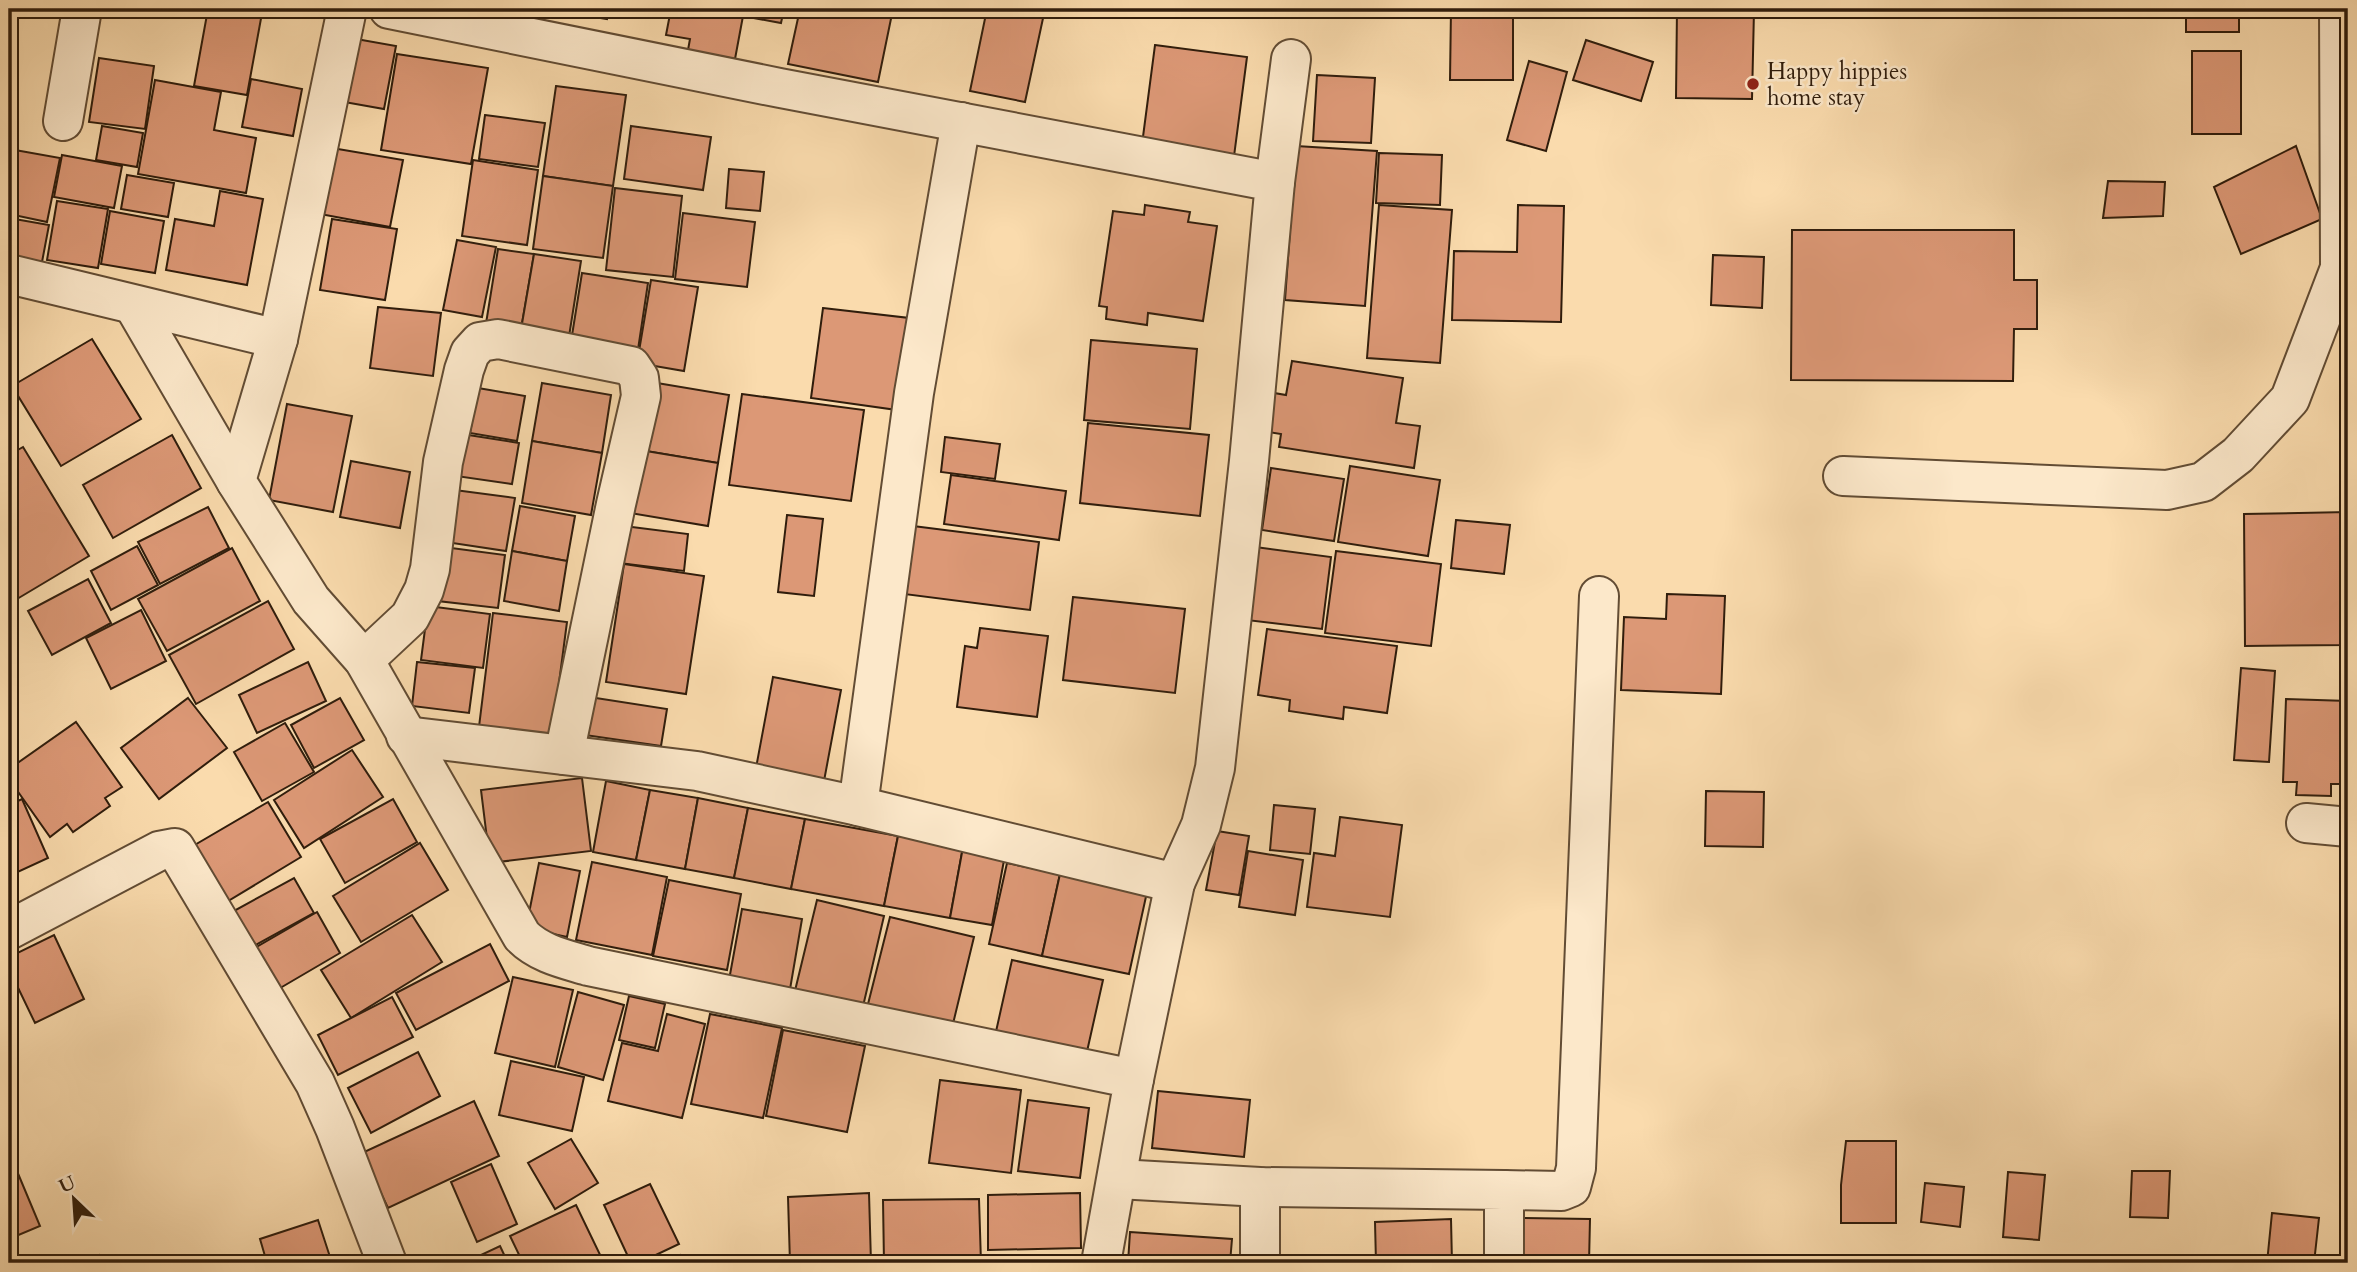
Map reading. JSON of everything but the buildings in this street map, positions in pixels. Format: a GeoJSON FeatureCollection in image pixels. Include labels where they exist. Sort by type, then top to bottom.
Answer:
{"type":"FeatureCollection","features":[{"type":"Feature","properties":{"kind":"street"},"geometry":{"type":"LineString","coordinates":[[63,121],[82,9]]}},
{"type":"Feature","properties":{"kind":"street"},"geometry":{"type":"LineString","coordinates":[[236,481],[278,339],[347,9]]}},
{"type":"Feature","properties":{"kind":"street"},"geometry":{"type":"LineString","coordinates":[[389,9],[1275,182]]}},
{"type":"Feature","properties":{"kind":"street"},"geometry":{"type":"LineString","coordinates":[[1843,476],[2167,490],[2203,482],[2238,455],[2290,399],[2340,268],[2339,9]]}},
{"type":"Feature","properties":{"kind":"street"},"geometry":{"type":"LineString","coordinates":[[1101,1263],[1175,883],[1202,825],[1215,768],[1249,461],[1275,182],[1291,59]]}},
{"type":"Feature","properties":{"kind":"street"},"geometry":{"type":"LineString","coordinates":[[858,806],[914,393],[961,122]]}},
{"type":"Feature","properties":{"kind":"street"},"geometry":{"type":"LineString","coordinates":[[9,274],[278,339]]}},
{"type":"Feature","properties":{"kind":"street"},"geometry":{"type":"LineString","coordinates":[[134,306],[236,481],[312,600],[365,660],[522,936],[540,949],[588,966],[1135,1079]]}},
{"type":"Feature","properties":{"kind":"street"},"geometry":{"type":"LineString","coordinates":[[365,660],[410,617],[424,590],[430,569],[443,462],[464,370],[474,347],[480,342],[498,339],[631,366],[639,378],[642,396],[616,504],[564,755]]}},
{"type":"Feature","properties":{"kind":"street"},"geometry":{"type":"LineString","coordinates":[[1118,1179],[1260,1186],[1561,1191],[1571,1187],[1576,1168],[1599,596]]}},
{"type":"Feature","properties":{"kind":"street"},"geometry":{"type":"LineString","coordinates":[[406,736],[697,771],[858,806],[1175,883]]}},
{"type":"Feature","properties":{"kind":"street"},"geometry":{"type":"LineString","coordinates":[[2306,823],[2348,827]]}},
{"type":"Feature","properties":{"kind":"street"},"geometry":{"type":"LineString","coordinates":[[9,930],[159,851],[175,848],[320,1092],[387,1263]]}},
{"type":"Feature","properties":{"kind":"street"},"geometry":{"type":"LineString","coordinates":[[1260,1186],[1260,1263]]}},
{"type":"Feature","properties":{"kind":"street"},"geometry":{"type":"LineString","coordinates":[[1504,1190],[1504,1263]]}},
{"type":"Feature","properties":{"kind":"place","name":"Happy hippies home stay"},"geometry":{"type":"Point","coordinates":[1753,84]}}]}
